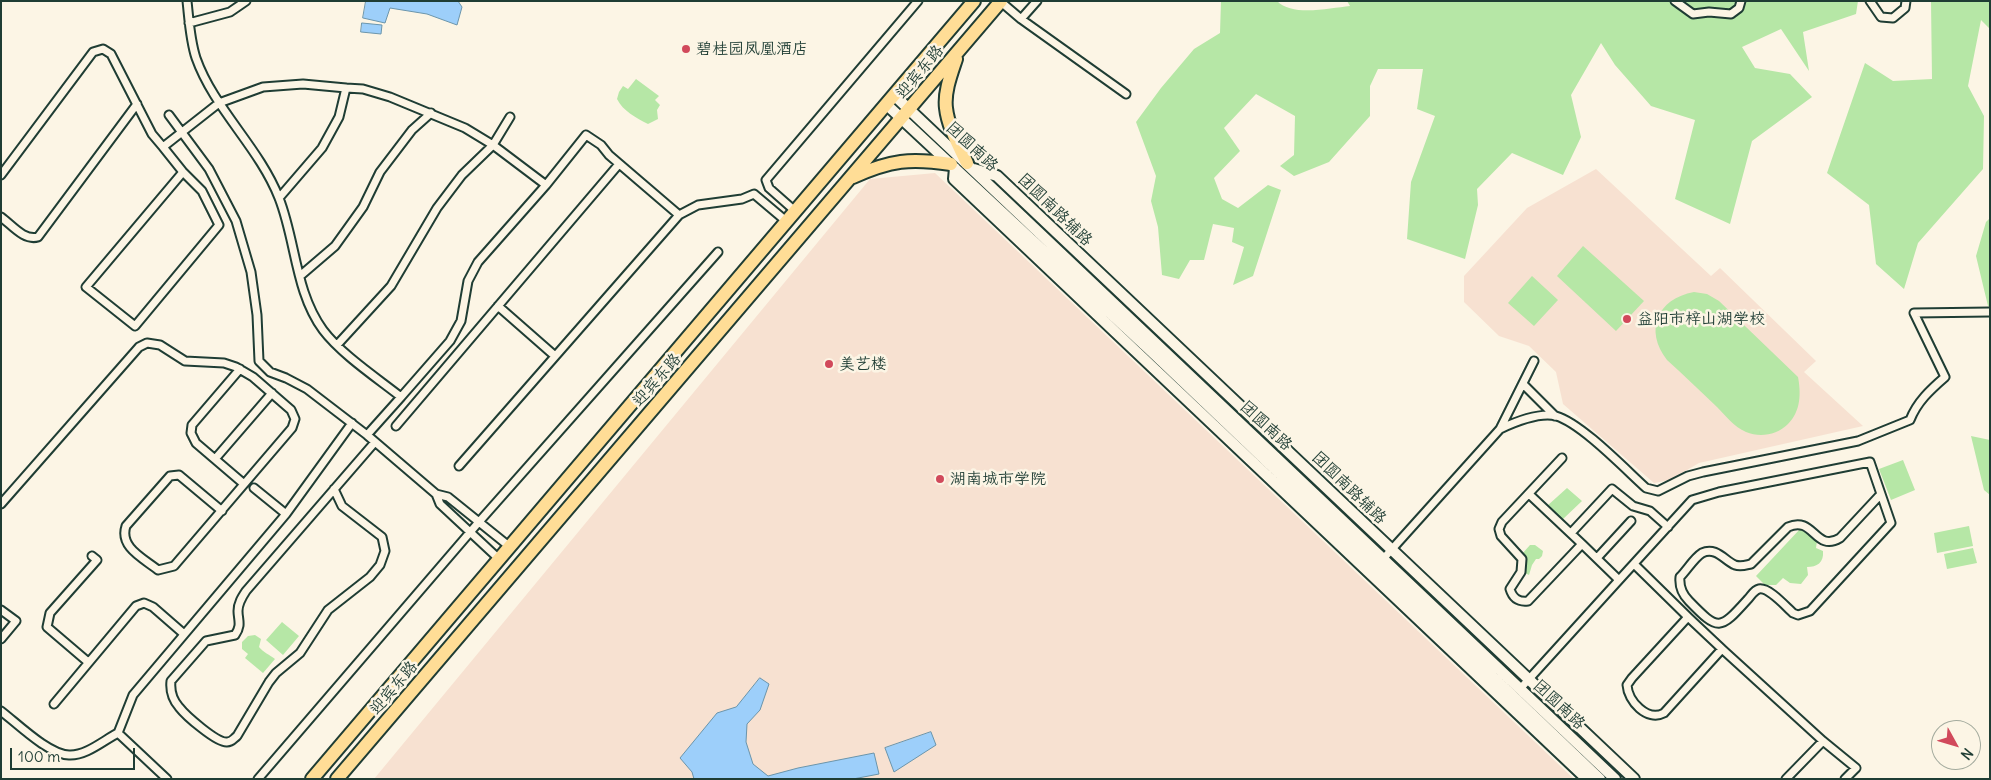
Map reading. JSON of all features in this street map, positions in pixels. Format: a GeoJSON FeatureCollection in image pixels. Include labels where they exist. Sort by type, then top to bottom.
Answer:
{"type":"FeatureCollection","features":[{"type":"Feature","properties":{"kind":"highway","name":"迎宾东路"},"geometry":{"type":"LineString","coordinates":[[312,779],[795,211],[891,101],[974,1]]}},
{"type":"Feature","properties":{"kind":"highway","name":"迎宾东路"},"geometry":{"type":"LineString","coordinates":[[337,779],[1000,1]]}},
{"type":"Feature","properties":{"kind":"highway"},"geometry":{"type":"LineString","coordinates":[[849,180],[877,166],[903,160],[961,166],[946,108],[949,80],[958,51]]}},
{"type":"Feature","properties":{"kind":"main road","name":"团圆南路"},"geometry":{"type":"LineString","coordinates":[[891,101],[1384,558],[1616,779]]}},
{"type":"Feature","properties":{"kind":"main road","name":"团圆南路"},"geometry":{"type":"LineString","coordinates":[[905,114],[961,166],[1145,346],[1600,779]]}},
{"type":"Feature","properties":{"kind":"main road","name":"团圆南路辅路"},"geometry":{"type":"LineString","coordinates":[[961,166],[997,176],[1634,779]]}},
{"type":"Feature","properties":{"kind":"main road"},"geometry":{"type":"LineString","coordinates":[[961,166],[954,179],[1587,779]]}},
{"type":"Feature","properties":{"kind":"street"},"geometry":{"type":"LineString","coordinates":[[188,1],[189,23],[196,57],[219,103],[255,154],[279,198],[308,306],[323,330],[337,345],[401,397]]}},
{"type":"Feature","properties":{"kind":"street"},"geometry":{"type":"LineString","coordinates":[[189,23],[230,12],[246,1]]}},
{"type":"Feature","properties":{"kind":"street"},"geometry":{"type":"LineString","coordinates":[[795,211],[769,188],[766,180],[918,1]]}},
{"type":"Feature","properties":{"kind":"street"},"geometry":{"type":"LineString","coordinates":[[1000,1],[1021,19],[1126,94]]}},
{"type":"Feature","properties":{"kind":"street"},"geometry":{"type":"LineString","coordinates":[[1021,19],[1037,1]]}},
{"type":"Feature","properties":{"kind":"street"},"geometry":{"type":"LineString","coordinates":[[1675,1],[1693,14],[1709,12],[1731,14],[1739,8],[1741,1]]}},
{"type":"Feature","properties":{"kind":"street"},"geometry":{"type":"LineString","coordinates":[[1870,1],[1881,17],[1893,18],[1905,8],[1906,1]]}},
{"type":"Feature","properties":{"kind":"street"},"geometry":{"type":"LineString","coordinates":[[1,175],[93,52],[103,49],[111,54],[152,134],[182,172],[202,191],[219,225],[135,326],[86,287],[182,172]]}},
{"type":"Feature","properties":{"kind":"street"},"geometry":{"type":"LineString","coordinates":[[162,148],[219,103],[263,87],[303,84],[363,89],[431,113],[465,128],[493,145],[546,184]]}},
{"type":"Feature","properties":{"kind":"street"},"geometry":{"type":"LineString","coordinates":[[279,198],[322,148],[339,117],[346,88]]}},
{"type":"Feature","properties":{"kind":"street"},"geometry":{"type":"LineString","coordinates":[[1,217],[26,237],[31,239],[38,237],[137,104]]}},
{"type":"Feature","properties":{"kind":"street"},"geometry":{"type":"LineString","coordinates":[[300,276],[335,246],[363,207],[380,172],[412,130],[431,113]]}},
{"type":"Feature","properties":{"kind":"street"},"geometry":{"type":"LineString","coordinates":[[168,115],[209,169],[236,222],[251,272],[258,315],[259,361],[270,372],[307,389],[367,435],[436,494],[448,497],[510,547]]}},
{"type":"Feature","properties":{"kind":"street"},"geometry":{"type":"LineString","coordinates":[[337,345],[391,286],[437,208],[462,175],[493,145],[510,117]]}},
{"type":"Feature","properties":{"kind":"street"},"geometry":{"type":"LineString","coordinates":[[367,435],[450,341],[460,321],[468,282],[478,262],[586,135],[601,145],[619,164],[678,215]]}},
{"type":"Feature","properties":{"kind":"street"},"geometry":{"type":"LineString","coordinates":[[396,426],[619,164]]}},
{"type":"Feature","properties":{"kind":"street"},"geometry":{"type":"LineString","coordinates":[[459,466],[678,215],[698,205],[742,199],[754,194],[786,222]]}},
{"type":"Feature","properties":{"kind":"street"},"geometry":{"type":"LineString","coordinates":[[258,779],[470,532],[718,252]]}},
{"type":"Feature","properties":{"kind":"street"},"geometry":{"type":"LineString","coordinates":[[498,306],[555,356]]}},
{"type":"Feature","properties":{"kind":"street"},"geometry":{"type":"LineString","coordinates":[[1523,384],[1555,416],[1579,428],[1646,488],[1658,491],[1688,476],[1702,472],[1858,441],[1910,420],[1914,409],[1926,394],[1945,377],[1914,313],[1990,312]]}},
{"type":"Feature","properties":{"kind":"street"},"geometry":{"type":"LineString","coordinates":[[1,504],[139,347],[147,343],[160,345],[186,361],[224,363],[240,369],[253,377],[291,410],[295,419],[292,428],[222,511],[174,566],[158,570],[126,544],[123,534],[126,526],[170,476],[179,475],[222,511]]}},
{"type":"Feature","properties":{"kind":"street"},"geometry":{"type":"LineString","coordinates":[[1384,558],[1500,429],[1534,361]]}},
{"type":"Feature","properties":{"kind":"street"},"geometry":{"type":"LineString","coordinates":[[240,369],[192,426],[192,433],[196,443],[244,484]]}},
{"type":"Feature","properties":{"kind":"street"},"geometry":{"type":"LineString","coordinates":[[215,459],[272,393]]}},
{"type":"Feature","properties":{"kind":"street"},"geometry":{"type":"LineString","coordinates":[[1500,429],[1526,418],[1555,416]]}},
{"type":"Feature","properties":{"kind":"street"},"geometry":{"type":"LineString","coordinates":[[1,711],[55,752],[70,755],[84,752],[118,733],[132,695],[286,514],[352,423]]}},
{"type":"Feature","properties":{"kind":"street"},"geometry":{"type":"LineString","coordinates":[[334,489],[342,506],[382,537],[385,551],[380,565],[370,577],[328,610],[300,653],[276,673],[269,682],[237,736],[231,742],[225,743],[216,739],[179,707],[170,688],[171,681],[206,641],[235,635],[239,629],[240,620],[238,612],[240,603],[246,591],[374,442]]}},
{"type":"Feature","properties":{"kind":"street"},"geometry":{"type":"LineString","coordinates":[[1562,458],[1502,522],[1499,529],[1501,536],[1522,559],[1521,572],[1510,589],[1516,599],[1522,602],[1528,600],[1582,544]]}},
{"type":"Feature","properties":{"kind":"street"},"geometry":{"type":"LineString","coordinates":[[1520,689],[1692,500],[1719,492],[1870,462],[1891,523],[1810,611],[1804,614],[1793,613],[1770,592],[1765,589],[1759,589],[1723,624],[1709,622],[1680,589],[1680,577],[1701,554],[1714,552],[1735,565],[1744,566],[1751,564],[1788,527],[1801,523],[1822,540],[1827,542],[1834,541],[1840,538],[1881,494]]}},
{"type":"Feature","properties":{"kind":"street"},"geometry":{"type":"LineString","coordinates":[[254,488],[286,514]]}},
{"type":"Feature","properties":{"kind":"street"},"geometry":{"type":"LineString","coordinates":[[1571,533],[1612,489],[1633,506],[1650,511],[1668,527]]}},
{"type":"Feature","properties":{"kind":"street"},"geometry":{"type":"LineString","coordinates":[[436,494],[440,504],[499,559]]}},
{"type":"Feature","properties":{"kind":"street"},"geometry":{"type":"LineString","coordinates":[[1529,494],[1619,580]]}},
{"type":"Feature","properties":{"kind":"street"},"geometry":{"type":"LineString","coordinates":[[1597,558],[1631,521]]}},
{"type":"Feature","properties":{"kind":"street"},"geometry":{"type":"LineString","coordinates":[[88,662],[48,627],[48,621],[50,613],[97,560],[92,556]]}},
{"type":"Feature","properties":{"kind":"street"},"geometry":{"type":"LineString","coordinates":[[1634,564],[1722,649],[1823,741],[1856,768],[1845,779]]}},
{"type":"Feature","properties":{"kind":"street"},"geometry":{"type":"LineString","coordinates":[[54,704],[136,606],[144,604],[152,607],[184,634]]}},
{"type":"Feature","properties":{"kind":"street"},"geometry":{"type":"LineString","coordinates":[[1,610],[16,621],[1,639]]}},
{"type":"Feature","properties":{"kind":"street"},"geometry":{"type":"LineString","coordinates":[[1688,617],[1632,678],[1627,685],[1630,698],[1647,714],[1658,716],[1664,713],[1722,649]]}},
{"type":"Feature","properties":{"kind":"street"},"geometry":{"type":"LineString","coordinates":[[118,733],[167,779]]}},
{"type":"Feature","properties":{"kind":"street"},"geometry":{"type":"LineString","coordinates":[[1786,779],[1823,741]]}},
{"type":"Feature","properties":{"kind":"shaded area","name":"益阳市梓山湖学校"},"geometry":{"type":"Polygon","coordinates":[[[1596,169],[1711,276],[1720,268],[1816,361],[1804,372],[1863,426],[1699,463],[1670,480],[1654,483],[1563,404],[1556,372],[1529,346],[1499,336],[1464,302],[1464,276],[1527,208],[1596,169]]]}},
{"type":"Feature","properties":{"kind":"shaded area","name":"湖南城市学院"},"geometry":{"type":"Polygon","coordinates":[[[935,173],[1574,779],[374,779],[870,179],[935,173]]]}},
{"type":"Feature","properties":{"kind":"green space"},"geometry":{"type":"Polygon","coordinates":[[[1221,1],[1277,1],[1292,9],[1322,10],[1350,6],[1347,1],[1858,1],[1856,14],[1803,32],[1809,71],[1781,29],[1742,47],[1755,68],[1790,74],[1812,97],[1752,141],[1730,224],[1675,199],[1695,120],[1651,106],[1615,65],[1601,43],[1571,95],[1581,137],[1563,175],[1512,153],[1477,189],[1478,205],[1465,259],[1407,239],[1411,182],[1435,116],[1417,109],[1423,69],[1378,69],[1370,86],[1370,116],[1329,162],[1294,176],[1280,166],[1294,155],[1295,116],[1256,94],[1224,128],[1240,151],[1214,178],[1222,199],[1238,208],[1268,185],[1281,190],[1253,276],[1233,285],[1244,247],[1232,242],[1234,228],[1213,224],[1204,260],[1190,260],[1179,279],[1162,275],[1158,227],[1151,201],[1156,176],[1136,122],[1161,88],[1194,49],[1220,33],[1221,1]]]}},
{"type":"Feature","properties":{"kind":"green space"},"geometry":{"type":"Polygon","coordinates":[[[1931,1],[1990,1],[1990,29],[1981,20],[1968,86],[1984,116],[1983,169],[1918,243],[1904,289],[1876,264],[1869,205],[1827,173],[1865,63],[1893,81],[1932,79],[1931,1]]]}},
{"type":"Feature","properties":{"kind":"green space"},"geometry":{"type":"Polygon","coordinates":[[[636,79],[659,96],[655,100],[660,105],[657,110],[658,119],[648,124],[626,111],[617,99],[623,86],[628,89],[636,79]]]}},
{"type":"Feature","properties":{"kind":"green space"},"geometry":{"type":"Polygon","coordinates":[[[1990,218],[1990,307],[1988,306],[1976,256],[1986,222],[1990,218]]]}},
{"type":"Feature","properties":{"kind":"green space"},"geometry":{"type":"Polygon","coordinates":[[[1583,246],[1644,301],[1616,331],[1557,276],[1583,246]]]}},
{"type":"Feature","properties":{"kind":"green space"},"geometry":{"type":"Polygon","coordinates":[[[1532,276],[1558,300],[1534,326],[1508,303],[1532,276]]]}},
{"type":"Feature","properties":{"kind":"green space"},"geometry":{"type":"Polygon","coordinates":[[[1694,292],[1707,294],[1719,301],[1798,377],[1800,395],[1798,408],[1784,428],[1774,433],[1763,435],[1751,434],[1742,430],[1730,421],[1667,360],[1656,338],[1658,317],[1671,301],[1694,292]]]}},
{"type":"Feature","properties":{"kind":"green space"},"geometry":{"type":"Polygon","coordinates":[[[1971,436],[1990,440],[1990,495],[1984,490],[1971,436]]]}},
{"type":"Feature","properties":{"kind":"green space"},"geometry":{"type":"Polygon","coordinates":[[[1903,460],[1915,490],[1891,500],[1879,469],[1903,460]]]}},
{"type":"Feature","properties":{"kind":"green space"},"geometry":{"type":"Polygon","coordinates":[[[1567,488],[1582,501],[1562,520],[1547,506],[1567,488]]]}},
{"type":"Feature","properties":{"kind":"green space"},"geometry":{"type":"Polygon","coordinates":[[[1969,526],[1973,546],[1937,553],[1934,533],[1969,526]]]}},
{"type":"Feature","properties":{"kind":"green space"},"geometry":{"type":"Polygon","coordinates":[[[1800,529],[1805,529],[1817,541],[1816,548],[1823,551],[1821,561],[1817,565],[1807,567],[1808,575],[1801,584],[1790,583],[1783,578],[1776,585],[1765,585],[1756,576],[1800,529]]]}},
{"type":"Feature","properties":{"kind":"green space"},"geometry":{"type":"Polygon","coordinates":[[[1530,545],[1535,545],[1543,551],[1542,556],[1536,559],[1532,565],[1529,575],[1523,572],[1526,564],[1522,554],[1530,545]]]}},
{"type":"Feature","properties":{"kind":"green space"},"geometry":{"type":"Polygon","coordinates":[[[1973,548],[1977,563],[1947,569],[1944,554],[1973,548]]]}},
{"type":"Feature","properties":{"kind":"green space"},"geometry":{"type":"Polygon","coordinates":[[[282,622],[299,636],[283,655],[266,640],[282,622]]]}},
{"type":"Feature","properties":{"kind":"green space"},"geometry":{"type":"Polygon","coordinates":[[[255,635],[261,639],[259,647],[275,659],[263,673],[245,658],[248,654],[242,649],[242,642],[248,636],[255,635]]]}},
{"type":"Feature","properties":{"kind":"water"},"geometry":{"type":"Polygon","coordinates":[[[366,1],[458,1],[462,7],[457,25],[427,14],[390,8],[385,23],[363,18],[366,1]]]}},
{"type":"Feature","properties":{"kind":"water"},"geometry":{"type":"Polygon","coordinates":[[[362,23],[382,25],[381,34],[361,32],[362,23]]]}},
{"type":"Feature","properties":{"kind":"water"},"geometry":{"type":"Polygon","coordinates":[[[760,678],[769,684],[760,710],[747,724],[746,742],[753,764],[768,776],[874,753],[879,774],[853,779],[694,779],[692,772],[680,758],[717,713],[736,707],[760,678]]]}},
{"type":"Feature","properties":{"kind":"water"},"geometry":{"type":"Polygon","coordinates":[[[931,732],[936,745],[894,772],[885,748],[931,732]]]}},
{"type":"Feature","properties":{"kind":"place","name":"碧桂园凤凰酒店"},"geometry":{"type":"Point","coordinates":[686,49]}},
{"type":"Feature","properties":{"kind":"place","name":"益阳市梓山湖学校"},"geometry":{"type":"Point","coordinates":[1627,319]}},
{"type":"Feature","properties":{"kind":"place","name":"美艺楼"},"geometry":{"type":"Point","coordinates":[829,364]}},
{"type":"Feature","properties":{"kind":"place","name":"湖南城市学院"},"geometry":{"type":"Point","coordinates":[940,479]}}]}
